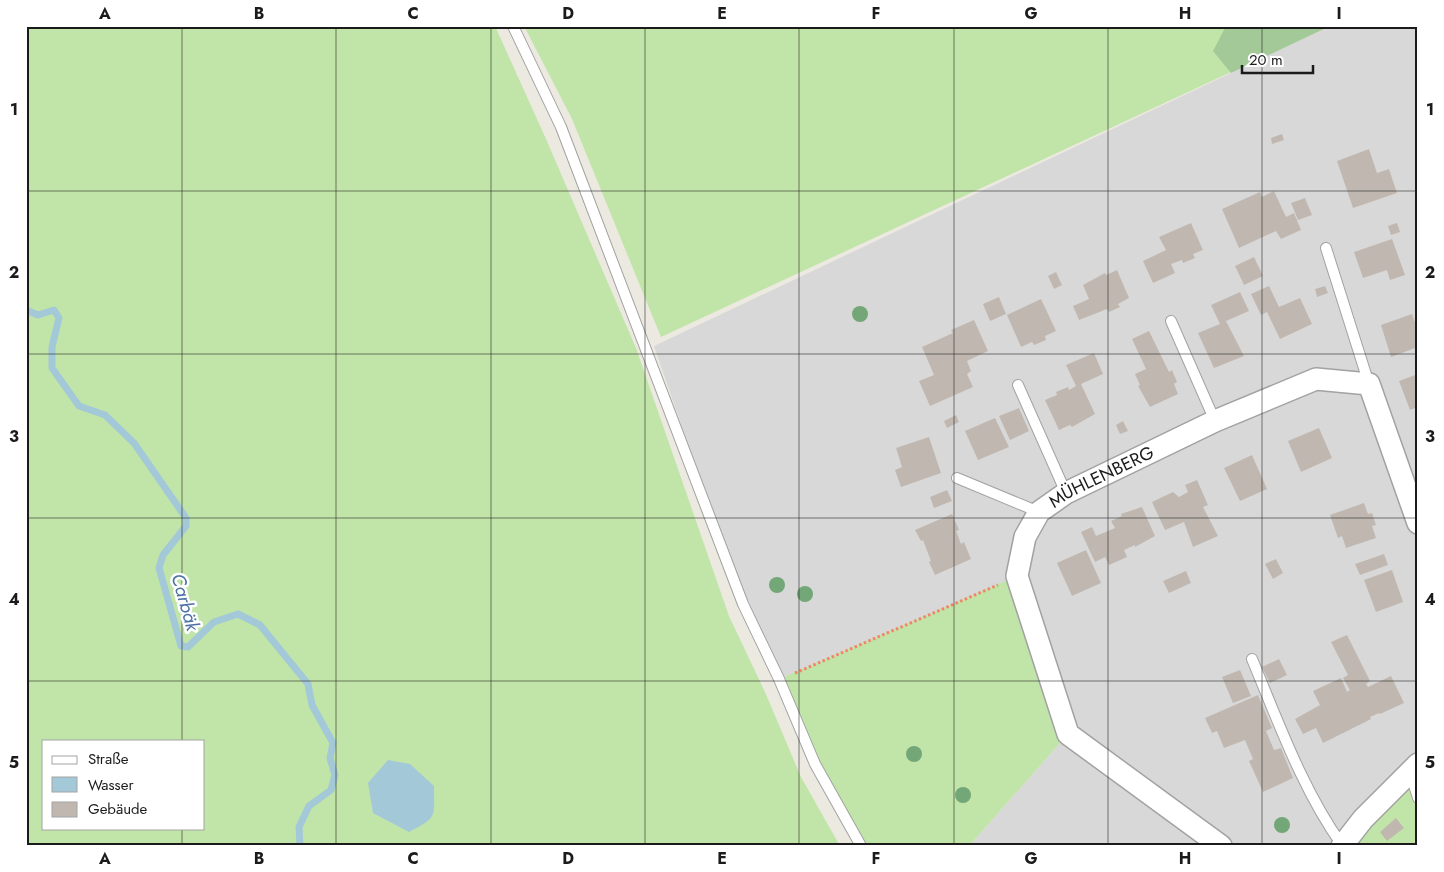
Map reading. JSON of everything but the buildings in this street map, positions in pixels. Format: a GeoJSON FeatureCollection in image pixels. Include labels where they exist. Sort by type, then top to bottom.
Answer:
{"type":"FeatureCollection","features":[{"type":"Feature","properties":{"kind":"street","name":"MÜHLENBERG"},"geometry":{"type":"LineString","coordinates":[[1221,846],[1068,734],[1017,576],[1025,537],[1039,512],[1066,493],[1215,421],[1316,379],[1369,384]]}},
{"type":"Feature","properties":{"kind":"street"},"geometry":{"type":"LineString","coordinates":[[1369,384],[1418,523]]}},
{"type":"Feature","properties":{"kind":"street"},"geometry":{"type":"LineString","coordinates":[[1342,846],[1363,819],[1414,767]]}},
{"type":"Feature","properties":{"kind":"lane"},"geometry":{"type":"LineString","coordinates":[[513,26],[561,126],[743,604],[779,679],[815,764],[861,846]]}},
{"type":"Feature","properties":{"kind":"lane"},"geometry":{"type":"LineString","coordinates":[[1326,248],[1369,384]]}},
{"type":"Feature","properties":{"kind":"lane"},"geometry":{"type":"LineString","coordinates":[[1170,321],[1215,421]]}},
{"type":"Feature","properties":{"kind":"lane"},"geometry":{"type":"LineString","coordinates":[[1018,385],[1066,493]]}},
{"type":"Feature","properties":{"kind":"lane"},"geometry":{"type":"LineString","coordinates":[[957,478],[1039,512]]}},
{"type":"Feature","properties":{"kind":"lane"},"geometry":{"type":"LineString","coordinates":[[1252,659],[1304,780],[1327,824],[1342,846]]}},
{"type":"Feature","properties":{"kind":"lane"},"geometry":{"type":"LineString","coordinates":[[1414,767],[1418,798]]}},
{"type":"Feature","properties":{"kind":"path"},"geometry":{"type":"LineString","coordinates":[[779,679],[1017,576]]}},
{"type":"Feature","properties":{"kind":"shaded area"},"geometry":{"type":"Polygon","coordinates":[[[1330,26],[1418,26],[1418,846],[969,846],[1068,734],[1016,577],[779,679],[743,604],[654,346],[1330,26]]]}},
{"type":"Feature","properties":{"kind":"green space"},"geometry":{"type":"Polygon","coordinates":[[[26,26],[495,26],[636,348],[729,616],[765,692],[801,777],[840,846],[26,846],[26,26]]]}},
{"type":"Feature","properties":{"kind":"green space"},"geometry":{"type":"Polygon","coordinates":[[[524,26],[1330,26],[661,337],[572,119],[524,26]]]}},
{"type":"Feature","properties":{"kind":"green space"},"geometry":{"type":"Polygon","coordinates":[[[1226,26],[1330,26],[1231,73],[1213,51],[1226,26]]]}},
{"type":"Feature","properties":{"kind":"green space"},"geometry":{"type":"Polygon","coordinates":[[[1017,576],[1068,734],[969,846],[861,846],[815,764],[779,679],[1017,576]]]}},
{"type":"Feature","properties":{"kind":"green space"},"geometry":{"type":"Polygon","coordinates":[[[1410,771],[1418,798],[1418,846],[1343,846],[1410,771]]]}},
{"type":"Feature","properties":{"kind":"water"},"geometry":{"type":"Polygon","coordinates":[[[388,760],[410,764],[434,786],[434,811],[430,819],[409,832],[373,813],[368,783],[388,760]]]}},
{"type":"Feature","properties":{"kind":"waterway","name":"Carbäk"},"geometry":{"type":"LineString","coordinates":[[26,310],[38,315],[54,310],[59,318],[52,347],[52,368],[79,406],[105,415],[134,443],[186,518],[186,526],[163,555],[159,568],[181,646],[188,647],[214,622],[238,614],[260,625],[308,684],[312,705],[333,743],[330,758],[335,775],[331,790],[309,806],[299,827],[300,846]]}}]}
